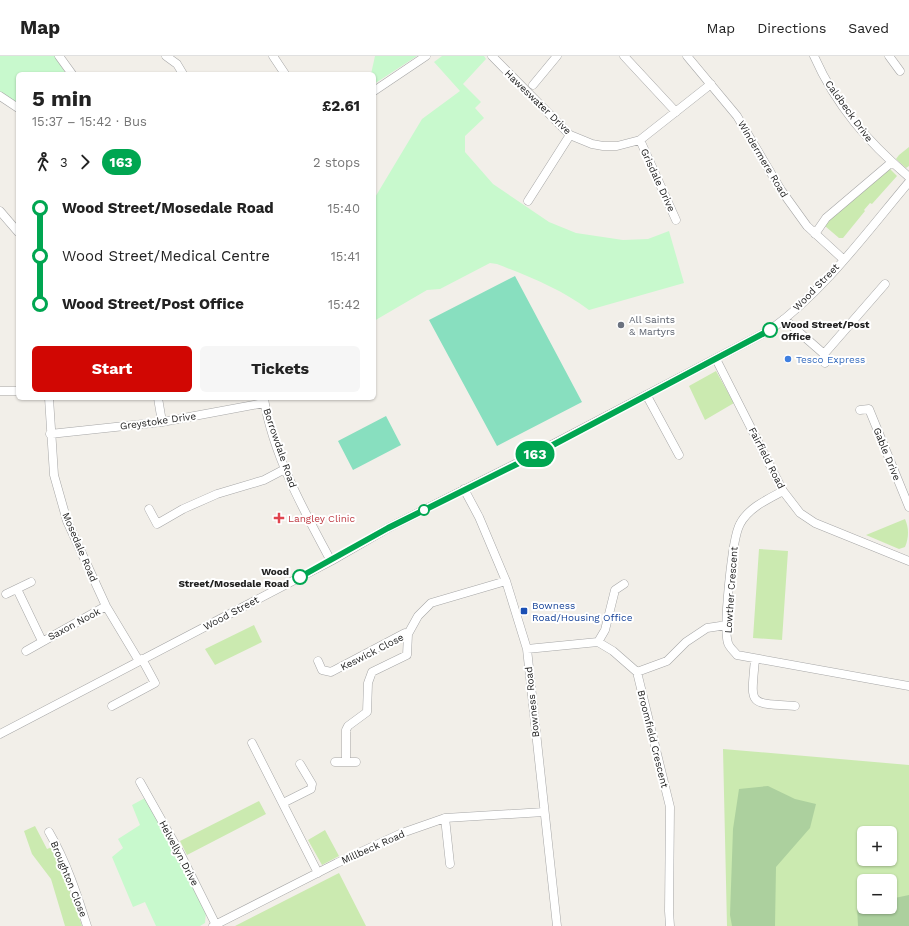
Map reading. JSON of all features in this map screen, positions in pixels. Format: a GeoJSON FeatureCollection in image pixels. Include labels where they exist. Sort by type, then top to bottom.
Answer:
{"type":"FeatureCollection","features":[{"type":"Feature","properties":{"kind":"street"},"geometry":{"type":"LineString","coordinates":[[59,56],[70,72]]}},
{"type":"Feature","properties":{"kind":"street"},"geometry":{"type":"LineString","coordinates":[[166,56],[177,64],[182,72]]}},
{"type":"Feature","properties":{"kind":"street"},"geometry":{"type":"LineString","coordinates":[[273,56],[283,72]]}},
{"type":"Feature","properties":{"kind":"street"},"geometry":{"type":"LineString","coordinates":[[376,90],[426,56]]}},
{"type":"Feature","properties":{"kind":"street","name":"Haweswater Drive"},"geometry":{"type":"LineString","coordinates":[[492,56],[570,135],[592,144],[604,146],[617,146],[640,140],[711,84]]}},
{"type":"Feature","properties":{"kind":"street"},"geometry":{"type":"LineString","coordinates":[[533,85],[557,56]]}},
{"type":"Feature","properties":{"kind":"street"},"geometry":{"type":"LineString","coordinates":[[624,56],[676,112]]}},
{"type":"Feature","properties":{"kind":"street","name":"Windermere Road"},"geometry":{"type":"LineString","coordinates":[[687,56],[737,116],[781,190],[807,226],[843,259]]}},
{"type":"Feature","properties":{"kind":"street","name":"Caldbeck Drive"},"geometry":{"type":"LineString","coordinates":[[814,56],[822,75],[865,136],[909,176]]}},
{"type":"Feature","properties":{"kind":"street"},"geometry":{"type":"LineString","coordinates":[[889,56],[900,71]]}},
{"type":"Feature","properties":{"kind":"street"},"geometry":{"type":"LineString","coordinates":[[0,96],[16,107]]}},
{"type":"Feature","properties":{"kind":"street"},"geometry":{"type":"LineString","coordinates":[[528,201],[570,135]]}},
{"type":"Feature","properties":{"kind":"street","name":"Grisdale Drive"},"geometry":{"type":"LineString","coordinates":[[640,140],[676,220]]}},
{"type":"Feature","properties":{"kind":"street"},"geometry":{"type":"LineString","coordinates":[[815,234],[826,218],[892,162]]}},
{"type":"Feature","properties":{"kind":"street","name":"Wood Street"},"geometry":{"type":"LineString","coordinates":[[0,734],[331,560],[388,528],[517,464],[768,331],[784,319],[818,287],[909,182]]}},
{"type":"Feature","properties":{"kind":"street"},"geometry":{"type":"LineString","coordinates":[[0,211],[16,230]]}},
{"type":"Feature","properties":{"kind":"street"},"geometry":{"type":"LineString","coordinates":[[824,354],[885,284]]}},
{"type":"Feature","properties":{"kind":"street"},"geometry":{"type":"LineString","coordinates":[[784,319],[824,354],[825,363]]}},
{"type":"Feature","properties":{"kind":"street","name":"Fairfield Road"},"geometry":{"type":"LineString","coordinates":[[716,359],[783,491],[800,513],[815,523],[909,560]]}},
{"type":"Feature","properties":{"kind":"street"},"geometry":{"type":"LineString","coordinates":[[0,391],[16,391]]}},
{"type":"Feature","properties":{"kind":"street"},"geometry":{"type":"LineString","coordinates":[[647,396],[679,455]]}},
{"type":"Feature","properties":{"kind":"street","name":"Mosedale Road"},"geometry":{"type":"LineString","coordinates":[[50,400],[50,434],[54,475],[67,521],[106,606],[155,683],[112,706]]}},
{"type":"Feature","properties":{"kind":"street"},"geometry":{"type":"LineString","coordinates":[[158,400],[162,422]]}},
{"type":"Feature","properties":{"kind":"street","name":"Greystoke Drive"},"geometry":{"type":"LineString","coordinates":[[50,434],[162,422],[264,401]]}},
{"type":"Feature","properties":{"kind":"street","name":"Borrowdale Road"},"geometry":{"type":"LineString","coordinates":[[264,401],[285,469],[301,504],[331,560]]}},
{"type":"Feature","properties":{"kind":"street","name":"Gable Drive"},"geometry":{"type":"LineString","coordinates":[[860,410],[868,409],[909,507]]}},
{"type":"Feature","properties":{"kind":"street"},"geometry":{"type":"LineString","coordinates":[[149,509],[157,524],[217,494],[264,480],[285,469]]}},
{"type":"Feature","properties":{"kind":"street","name":"Bowness Road"},"geometry":{"type":"LineString","coordinates":[[464,489],[479,517],[506,581],[526,649],[557,926]]}},
{"type":"Feature","properties":{"kind":"street","name":"Lowther Crescent"},"geometry":{"type":"LineString","coordinates":[[783,491],[755,507],[740,524],[734,547],[727,625],[728,643],[737,655],[909,686]]}},
{"type":"Feature","properties":{"kind":"street","name":"Keswick Close"},"geometry":{"type":"LineString","coordinates":[[346,762],[346,730],[348,726],[367,712],[369,677],[372,672],[407,655],[408,634],[418,616],[431,603],[506,581]]}},
{"type":"Feature","properties":{"kind":"street"},"geometry":{"type":"LineString","coordinates":[[6,594],[31,582]]}},
{"type":"Feature","properties":{"kind":"street"},"geometry":{"type":"LineString","coordinates":[[598,642],[605,630],[615,590],[624,584]]}},
{"type":"Feature","properties":{"kind":"street","name":"Saxon Nook"},"geometry":{"type":"LineString","coordinates":[[17,589],[42,641]]}},
{"type":"Feature","properties":{"kind":"street","name":"Saxon Nook"},"geometry":{"type":"LineString","coordinates":[[26,651],[106,606]]}},
{"type":"Feature","properties":{"kind":"street"},"geometry":{"type":"LineString","coordinates":[[526,649],[598,642],[613,651],[637,672],[667,661],[686,642],[707,628],[727,625]]}},
{"type":"Feature","properties":{"kind":"street","name":"Keswick Close"},"geometry":{"type":"LineString","coordinates":[[318,661],[322,670],[331,672],[405,633],[408,634]]}},
{"type":"Feature","properties":{"kind":"street"},"geometry":{"type":"LineString","coordinates":[[755,659],[752,693],[756,701],[763,704],[795,706]]}},
{"type":"Feature","properties":{"kind":"street","name":"Broomfield Crescent"},"geometry":{"type":"LineString","coordinates":[[637,672],[670,807],[670,926]]}},
{"type":"Feature","properties":{"kind":"street"},"geometry":{"type":"LineString","coordinates":[[252,743],[318,873]]}},
{"type":"Feature","properties":{"kind":"street"},"geometry":{"type":"LineString","coordinates":[[335,762],[356,762]]}},
{"type":"Feature","properties":{"kind":"street"},"geometry":{"type":"LineString","coordinates":[[283,803],[311,789],[312,784],[300,764]]}},
{"type":"Feature","properties":{"kind":"street","name":"Helvellyn Drive"},"geometry":{"type":"LineString","coordinates":[[140,782],[180,853],[215,925]]}},
{"type":"Feature","properties":{"kind":"street","name":"Millbeck Road"},"geometry":{"type":"LineString","coordinates":[[215,925],[402,833],[445,818],[544,812]]}},
{"type":"Feature","properties":{"kind":"street"},"geometry":{"type":"LineString","coordinates":[[445,818],[450,864]]}},
{"type":"Feature","properties":{"kind":"street","name":"Broughton Close"},"geometry":{"type":"LineString","coordinates":[[49,832],[60,853],[79,900],[87,926]]}},
{"type":"Feature","properties":{"kind":"green space"},"geometry":{"type":"Polygon","coordinates":[[[0,56],[55,56],[65,72],[16,72],[16,103],[0,92],[0,56]]]}},
{"type":"Feature","properties":{"kind":"green space"},"geometry":{"type":"Polygon","coordinates":[[[375,56],[417,56],[376,83],[376,72],[371,72],[375,56]]]}},
{"type":"Feature","properties":{"kind":"green space"},"geometry":{"type":"Polygon","coordinates":[[[442,56],[484,56],[486,59],[463,84],[481,102],[475,108],[484,118],[465,136],[465,152],[493,184],[549,222],[576,233],[623,240],[648,239],[669,231],[684,283],[589,310],[545,284],[497,264],[490,263],[440,289],[427,290],[376,320],[376,196],[422,119],[460,91],[434,62],[442,56]]]}},
{"type":"Feature","properties":{"kind":"green space"},"geometry":{"type":"Polygon","coordinates":[[[909,147],[909,166],[906,168],[896,159],[909,147]]]}},
{"type":"Feature","properties":{"kind":"green space"},"geometry":{"type":"Polygon","coordinates":[[[889,168],[897,176],[872,204],[870,203],[843,238],[839,238],[825,226],[829,218],[889,168]]]}},
{"type":"Feature","properties":{"kind":"green space"},"geometry":{"type":"Polygon","coordinates":[[[515,276],[582,402],[497,446],[429,320],[515,276]]]}},
{"type":"Feature","properties":{"kind":"green space"},"geometry":{"type":"Polygon","coordinates":[[[716,371],[734,403],[705,420],[689,386],[716,371]]]}},
{"type":"Feature","properties":{"kind":"green space"},"geometry":{"type":"Polygon","coordinates":[[[386,416],[401,445],[353,470],[338,441],[386,416]]]}},
{"type":"Feature","properties":{"kind":"green space"},"geometry":{"type":"Polygon","coordinates":[[[905,519],[908,533],[905,547],[899,549],[866,535],[905,519]]]}},
{"type":"Feature","properties":{"kind":"green space"},"geometry":{"type":"Polygon","coordinates":[[[759,549],[788,551],[782,640],[753,638],[759,549]]]}},
{"type":"Feature","properties":{"kind":"green space"},"geometry":{"type":"Polygon","coordinates":[[[254,625],[262,642],[215,665],[205,649],[254,625]]]}},
{"type":"Feature","properties":{"kind":"green space"},"geometry":{"type":"Polygon","coordinates":[[[723,749],[909,765],[909,926],[727,926],[723,749]]]}},
{"type":"Feature","properties":{"kind":"green space"},"geometry":{"type":"Polygon","coordinates":[[[768,786],[795,799],[816,804],[810,828],[776,867],[775,926],[732,926],[730,915],[733,829],[739,789],[768,786]]]}},
{"type":"Feature","properties":{"kind":"green space"},"geometry":{"type":"Polygon","coordinates":[[[145,798],[206,912],[205,923],[200,926],[156,926],[145,902],[133,907],[112,857],[123,848],[118,839],[140,825],[132,805],[145,798]]]}},
{"type":"Feature","properties":{"kind":"green space"},"geometry":{"type":"Polygon","coordinates":[[[259,801],[266,814],[187,855],[180,841],[259,801]]]}},
{"type":"Feature","properties":{"kind":"green space"},"geometry":{"type":"Polygon","coordinates":[[[35,826],[47,849],[52,847],[82,926],[65,926],[51,879],[32,854],[24,831],[35,826]]]}},
{"type":"Feature","properties":{"kind":"green space"},"geometry":{"type":"Polygon","coordinates":[[[325,830],[339,856],[322,865],[308,840],[325,830]]]}},
{"type":"Feature","properties":{"kind":"green space"},"geometry":{"type":"Polygon","coordinates":[[[339,873],[366,926],[235,926],[339,873]]]}},
{"type":"Feature","properties":{"kind":"green space"},"geometry":{"type":"Polygon","coordinates":[[[909,895],[909,926],[858,926],[857,914],[897,914],[897,898],[909,895]]]}},
{"type":"Feature","properties":{"kind":"bus line","name":"163"},"geometry":{"type":"LineString","coordinates":[[300,577],[388,528],[517,464],[770,330]]}},
{"type":"Feature","properties":{"kind":"place","name":"All Saints & Martyrs"},"geometry":{"type":"Point","coordinates":[621,325]}},
{"type":"Feature","properties":{"kind":"place","name":"Wood Street/Post Office"},"geometry":{"type":"Point","coordinates":[770,330]}},
{"type":"Feature","properties":{"kind":"place","name":"Tesco Express"},"geometry":{"type":"Point","coordinates":[788,359]}},
{"type":"Feature","properties":{"kind":"place","name":"Langley Clinic"},"geometry":{"type":"Point","coordinates":[279,518]}},
{"type":"Feature","properties":{"kind":"place","name":"Wood Street/Mosedale Road"},"geometry":{"type":"Point","coordinates":[300,577]}},
{"type":"Feature","properties":{"kind":"place","name":"Bowness Road/Housing Office"},"geometry":{"type":"Point","coordinates":[524,611]}}]}
